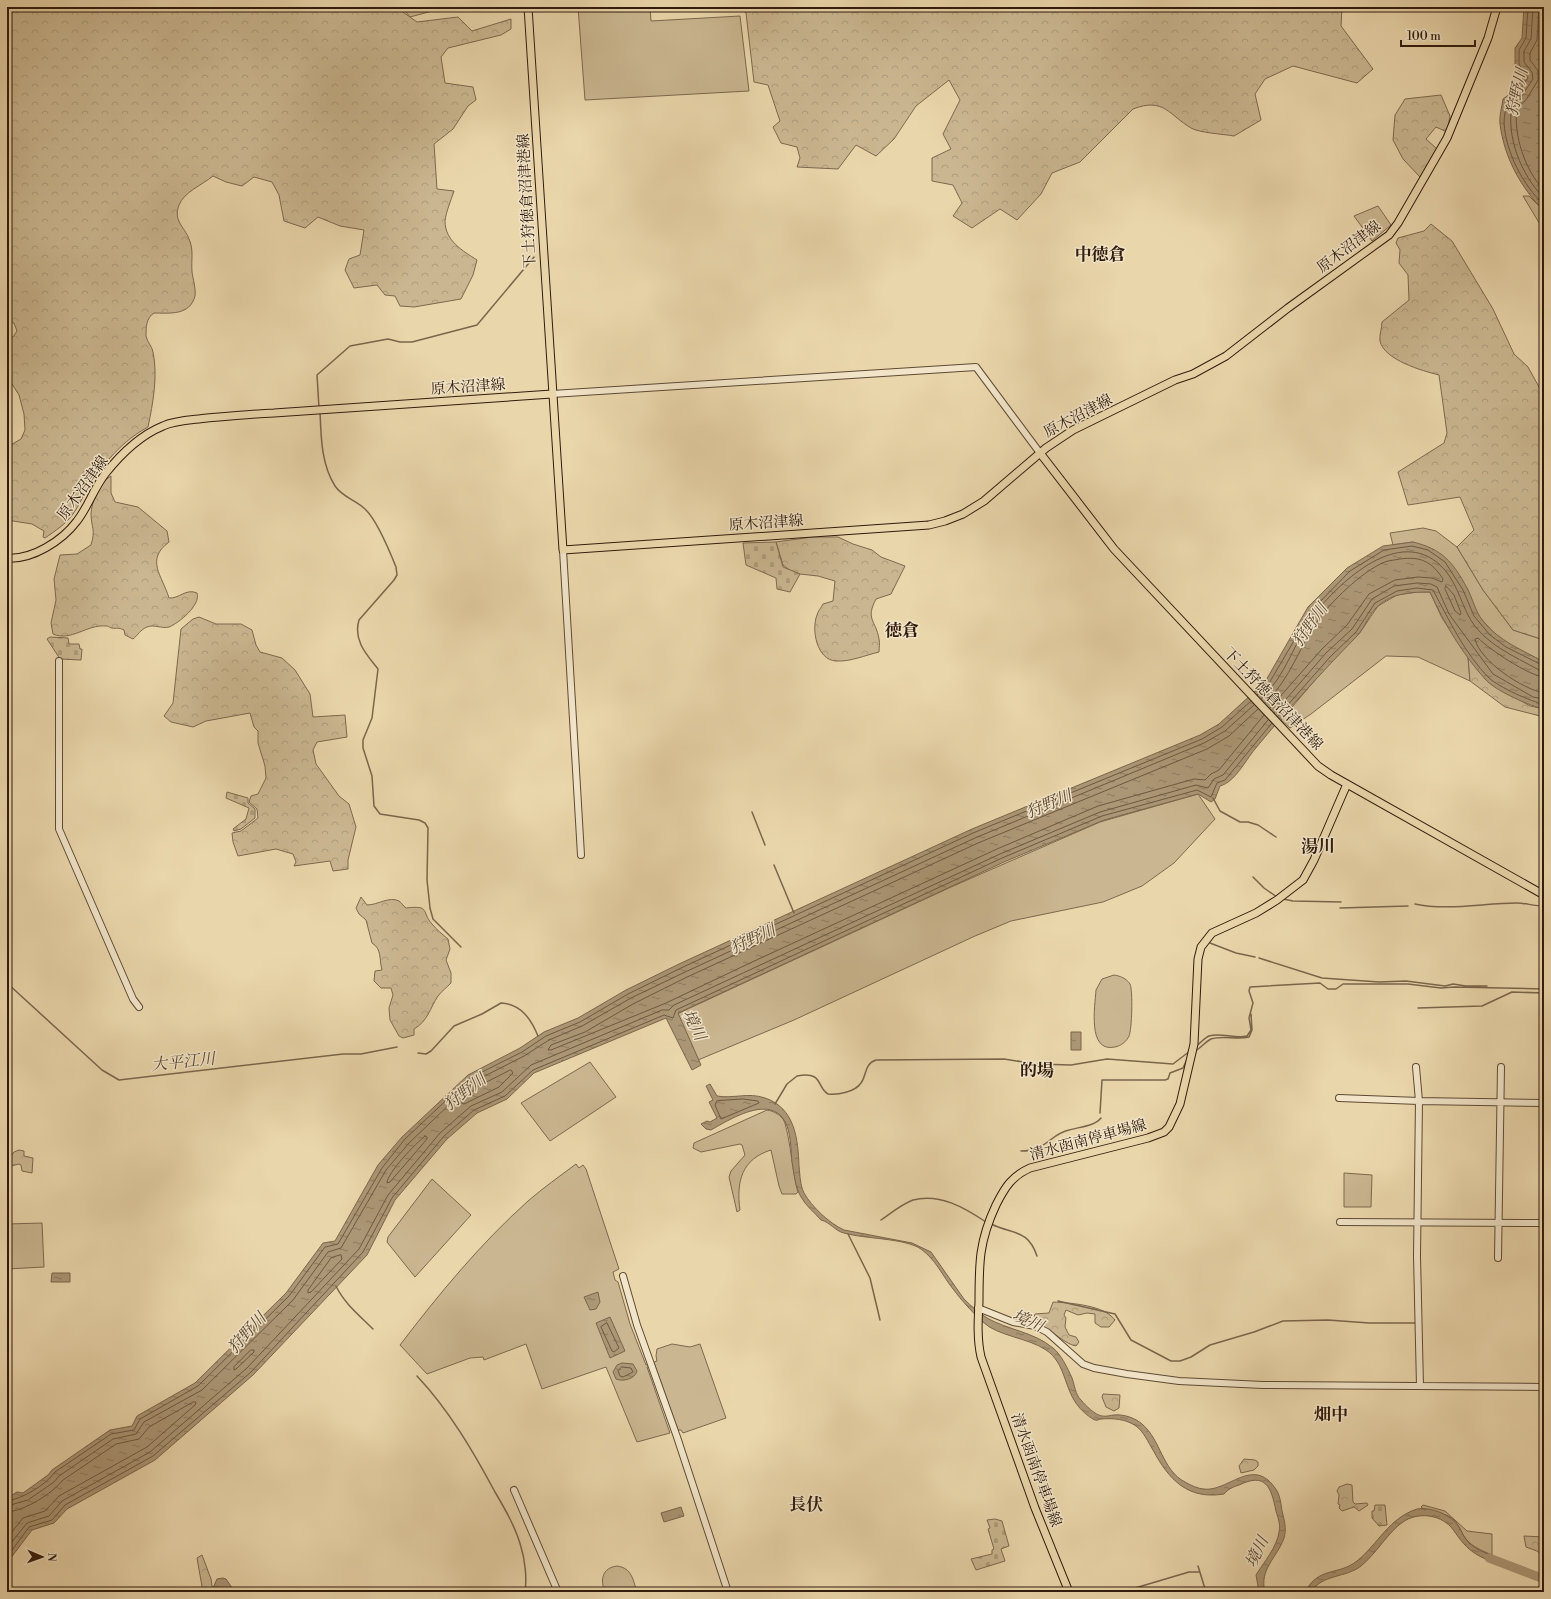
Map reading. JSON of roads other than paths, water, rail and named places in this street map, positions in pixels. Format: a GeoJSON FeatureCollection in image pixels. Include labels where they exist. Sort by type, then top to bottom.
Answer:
{"type":"FeatureCollection","features":[{"type":"Feature","properties":{"kind":"main road","name":"下土狩徳倉沼津港線"},"geometry":{"type":"LineString","coordinates":[[528,7],[552,394]]}},
{"type":"Feature","properties":{"kind":"main road","name":"原木沼津線"},"geometry":{"type":"LineString","coordinates":[[563,550],[929,525],[963,514],[984,501],[1040,452],[1073,430],[1176,380],[1193,374],[1226,356],[1288,308],[1389,234],[1398,223],[1447,138],[1488,38],[1497,7]]}},
{"type":"Feature","properties":{"kind":"main road","name":"原木沼津線"},"geometry":{"type":"LineString","coordinates":[[7,558],[28,555],[45,547],[64,535],[77,521],[104,474],[125,452],[147,434],[164,425],[187,420],[320,409],[552,394]]}},
{"type":"Feature","properties":{"kind":"main road"},"geometry":{"type":"LineString","coordinates":[[552,394],[563,550]]}},
{"type":"Feature","properties":{"kind":"main road","name":"下土狩徳倉沼津港線"},"geometry":{"type":"LineString","coordinates":[[1040,452],[1114,549],[1294,741],[1323,769],[1544,895]]}},
{"type":"Feature","properties":{"kind":"main road","name":"清水函南停車場線"},"geometry":{"type":"LineString","coordinates":[[1069,1592],[1035,1508],[984,1368],[979,1347],[978,1322],[979,1264],[983,1235],[1001,1194],[1010,1180],[1019,1173],[1030,1168],[1148,1138],[1164,1132],[1169,1127],[1180,1104],[1192,1054],[1198,959],[1201,947],[1212,933],[1261,910],[1303,880],[1314,860],[1347,784]]}},
{"type":"Feature","properties":{"kind":"street"},"geometry":{"type":"LineString","coordinates":[[552,394],[976,367],[1040,452]]}},
{"type":"Feature","properties":{"kind":"street"},"geometry":{"type":"LineString","coordinates":[[563,550],[581,855]]}},
{"type":"Feature","properties":{"kind":"street"},"geometry":{"type":"LineString","coordinates":[[60,661],[59,828],[133,999],[139,1007]]}},
{"type":"Feature","properties":{"kind":"street"},"geometry":{"type":"LineString","coordinates":[[1416,1066],[1419,1101],[1417,1222],[1420,1386]]}},
{"type":"Feature","properties":{"kind":"street"},"geometry":{"type":"LineString","coordinates":[[1498,1258],[1501,1067]]}},
{"type":"Feature","properties":{"kind":"street"},"geometry":{"type":"LineString","coordinates":[[1339,1098],[1544,1103]]}},
{"type":"Feature","properties":{"kind":"street"},"geometry":{"type":"LineString","coordinates":[[1340,1222],[1544,1223]]}},
{"type":"Feature","properties":{"kind":"street"},"geometry":{"type":"LineString","coordinates":[[623,1276],[637,1325],[677,1436],[728,1592]]}},
{"type":"Feature","properties":{"kind":"street"},"geometry":{"type":"LineString","coordinates":[[978,1309],[1006,1319],[1035,1326],[1047,1332],[1083,1364],[1094,1368],[1172,1380],[1226,1384],[1544,1387]]}},
{"type":"Feature","properties":{"kind":"street"},"geometry":{"type":"LineString","coordinates":[[514,1490],[542,1550],[558,1592]]}},
{"type":"Feature","properties":{"kind":"water","name":"狩野川"},"geometry":{"type":"Polygon","coordinates":[[[1524,7],[1544,7],[1544,211],[1528,192],[1515,171],[1505,148],[1500,124],[1503,99],[1514,91],[1524,77],[1515,67],[1515,48],[1522,38],[1524,7]]]}},
{"type":"Feature","properties":{"kind":"water","name":"狩野川"},"geometry":{"type":"Polygon","coordinates":[[[1413,542],[1432,548],[1446,558],[1457,571],[1467,588],[1480,617],[1489,628],[1504,640],[1544,662],[1544,709],[1514,698],[1497,689],[1486,680],[1455,638],[1441,615],[1430,592],[1402,594],[1390,598],[1375,609],[1357,636],[1280,720],[1255,749],[1235,776],[1220,786],[1215,799],[1211,802],[1198,794],[1104,820],[1004,862],[678,1013],[701,1065],[692,1070],[666,1018],[534,1073],[507,1099],[477,1113],[447,1139],[395,1200],[367,1255],[253,1375],[155,1460],[67,1509],[54,1523],[32,1530],[7,1563],[7,1498],[17,1492],[23,1493],[48,1475],[52,1470],[110,1430],[132,1426],[137,1416],[195,1383],[286,1293],[323,1243],[335,1241],[378,1165],[402,1137],[468,1075],[520,1048],[544,1032],[578,1018],[626,990],[679,964],[972,829],[1200,735],[1219,724],[1265,682],[1308,607],[1347,568],[1383,546],[1413,542]]]}},
{"type":"Feature","properties":{"kind":"water"},"geometry":{"type":"Polygon","coordinates":[[[1071,1032],[1081,1032],[1081,1050],[1071,1050],[1071,1032]]]}},
{"type":"Feature","properties":{"kind":"water"},"geometry":{"type":"Polygon","coordinates":[[[710,1084],[717,1096],[759,1096],[775,1103],[783,1109],[789,1117],[796,1135],[800,1180],[804,1193],[821,1214],[844,1230],[912,1243],[931,1252],[964,1299],[978,1312],[1004,1326],[1038,1338],[1056,1351],[1072,1378],[1077,1395],[1091,1410],[1102,1416],[1118,1415],[1133,1418],[1142,1424],[1154,1438],[1166,1463],[1177,1477],[1192,1486],[1204,1489],[1213,1489],[1249,1475],[1258,1475],[1267,1479],[1277,1490],[1285,1531],[1281,1545],[1264,1577],[1265,1592],[1259,1592],[1256,1575],[1276,1543],[1280,1529],[1272,1495],[1266,1484],[1255,1480],[1248,1481],[1231,1488],[1224,1494],[1211,1495],[1190,1491],[1181,1486],[1173,1479],[1159,1461],[1146,1437],[1139,1428],[1124,1420],[1096,1420],[1086,1414],[1080,1409],[1070,1393],[1061,1369],[1053,1355],[1039,1346],[996,1331],[989,1327],[964,1302],[949,1284],[935,1263],[921,1249],[914,1245],[905,1243],[844,1233],[821,1220],[805,1203],[797,1189],[788,1130],[781,1116],[773,1111],[763,1109],[741,1114],[711,1130],[706,1129],[701,1124],[707,1121],[710,1122],[717,1118],[709,1102],[713,1100],[706,1086],[710,1084]]]}},
{"type":"Feature","properties":{"kind":"water"},"geometry":{"type":"Polygon","coordinates":[[[52,1273],[70,1273],[70,1282],[51,1282],[52,1273]]]}},
{"type":"Feature","properties":{"kind":"water"},"geometry":{"type":"Polygon","coordinates":[[[598,1292],[600,1302],[596,1309],[590,1310],[584,1297],[598,1292]]]}},
{"type":"Feature","properties":{"kind":"water"},"geometry":{"type":"Polygon","coordinates":[[[610,1317],[625,1351],[610,1358],[596,1323],[610,1317]]]}},
{"type":"Feature","properties":{"kind":"water"},"geometry":{"type":"Polygon","coordinates":[[[622,1363],[633,1364],[637,1371],[636,1374],[625,1380],[616,1379],[613,1372],[617,1365],[622,1363]]]}},
{"type":"Feature","properties":{"kind":"water"},"geometry":{"type":"Polygon","coordinates":[[[681,1507],[684,1516],[664,1522],[661,1513],[681,1507]]]}},
{"type":"Feature","properties":{"kind":"water"},"geometry":{"type":"Polygon","coordinates":[[[1417,1509],[1435,1510],[1451,1518],[1459,1527],[1469,1543],[1483,1552],[1499,1558],[1500,1565],[1479,1556],[1469,1549],[1451,1527],[1440,1519],[1421,1516],[1409,1519],[1398,1526],[1367,1561],[1355,1570],[1321,1582],[1311,1592],[1305,1592],[1316,1578],[1329,1572],[1343,1569],[1357,1561],[1391,1525],[1407,1513],[1417,1509]]]}},
{"type":"Feature","properties":{"kind":"water"},"geometry":{"type":"Polygon","coordinates":[[[217,1579],[226,1579],[235,1592],[215,1592],[213,1588],[217,1579]]]}},
{"type":"Feature","properties":{"kind":"waterway"},"geometry":{"type":"LineString","coordinates":[[319,408],[317,375],[350,346],[388,339],[400,342],[412,342],[477,325],[534,257]]}},
{"type":"Feature","properties":{"kind":"waterway"},"geometry":{"type":"LineString","coordinates":[[320,411],[324,459],[330,477],[338,490],[366,510],[370,515],[383,537],[396,567],[397,575],[394,580],[359,620],[358,627],[359,640],[369,658],[378,669],[372,718],[363,740],[363,748],[372,776],[374,806],[380,814],[419,820],[425,823],[428,828],[427,880],[430,908],[433,919],[461,947]]}},
{"type":"Feature","properties":{"kind":"waterway"},"geometry":{"type":"LineString","coordinates":[[1213,798],[1220,811],[1240,822],[1248,822],[1258,825],[1276,837]]}},
{"type":"Feature","properties":{"kind":"waterway"},"geometry":{"type":"LineString","coordinates":[[752,812],[765,845]]}},
{"type":"Feature","properties":{"kind":"waterway"},"geometry":{"type":"LineString","coordinates":[[774,865],[794,913]]}},
{"type":"Feature","properties":{"kind":"waterway"},"geometry":{"type":"LineString","coordinates":[[1253,877],[1264,888],[1277,897]]}},
{"type":"Feature","properties":{"kind":"waterway"},"geometry":{"type":"LineString","coordinates":[[1283,899],[1293,901],[1341,902]]}},
{"type":"Feature","properties":{"kind":"waterway"},"geometry":{"type":"LineString","coordinates":[[1415,904],[1453,907],[1523,903],[1544,906]]}},
{"type":"Feature","properties":{"kind":"waterway"},"geometry":{"type":"LineString","coordinates":[[1340,908],[1408,906]]}},
{"type":"Feature","properties":{"kind":"waterway"},"geometry":{"type":"LineString","coordinates":[[1210,943],[1236,953],[1255,957]]}},
{"type":"Feature","properties":{"kind":"waterway"},"geometry":{"type":"LineString","coordinates":[[1259,958],[1322,978],[1379,982],[1406,981],[1445,986],[1453,984],[1466,986],[1487,986]]}},
{"type":"Feature","properties":{"kind":"waterway","name":"大平江川"},"geometry":{"type":"LineString","coordinates":[[7,983],[102,1070],[119,1080],[343,1054],[361,1054],[397,1047]]}},
{"type":"Feature","properties":{"kind":"waterway"},"geometry":{"type":"LineString","coordinates":[[1196,1046],[1207,1037],[1213,1035],[1238,1037],[1247,1036],[1251,1030],[1249,1018],[1253,1003],[1249,991],[1250,987],[1320,983],[1328,989],[1336,989],[1343,984],[1408,984],[1441,988],[1544,989]]}},
{"type":"Feature","properties":{"kind":"waterway"},"geometry":{"type":"LineString","coordinates":[[1418,1008],[1482,1006],[1512,992],[1544,993]]}},
{"type":"Feature","properties":{"kind":"waterway","name":"大平江川"},"geometry":{"type":"LineString","coordinates":[[418,1053],[426,1054],[431,1051],[454,1026],[482,1014],[501,1003],[520,1009],[528,1018],[538,1036]]}},
{"type":"Feature","properties":{"kind":"waterway"},"geometry":{"type":"LineString","coordinates":[[1195,1051],[1211,1039],[1220,1037],[1249,1037],[1252,1030],[1251,1014]]}},
{"type":"Feature","properties":{"kind":"waterway"},"geometry":{"type":"LineString","coordinates":[[775,1104],[787,1084],[797,1076],[806,1075],[816,1078],[824,1091],[828,1094],[851,1091],[861,1083],[869,1064],[876,1060],[1004,1059],[1036,1064],[1071,1065],[1107,1059],[1173,1064],[1190,1051]]}},
{"type":"Feature","properties":{"kind":"waterway"},"geometry":{"type":"LineString","coordinates":[[1100,1113],[1102,1080],[1165,1080],[1168,1079],[1170,1073],[1183,1068],[1188,1057]]}},
{"type":"Feature","properties":{"kind":"waterway"},"geometry":{"type":"LineString","coordinates":[[1021,1151],[1037,1148],[1063,1132],[1091,1125],[1101,1118]]}},
{"type":"Feature","properties":{"kind":"waterway"},"geometry":{"type":"LineString","coordinates":[[881,1220],[901,1206],[913,1200],[923,1198],[942,1200],[952,1203],[986,1222]]}},
{"type":"Feature","properties":{"kind":"waterway"},"geometry":{"type":"LineString","coordinates":[[991,1224],[1025,1237],[1033,1247],[1037,1256]]}},
{"type":"Feature","properties":{"kind":"waterway"},"geometry":{"type":"LineString","coordinates":[[848,1234],[870,1278],[880,1320]]}},
{"type":"Feature","properties":{"kind":"waterway"},"geometry":{"type":"LineString","coordinates":[[336,1286],[357,1314],[373,1329]]}},
{"type":"Feature","properties":{"kind":"waterway"},"geometry":{"type":"LineString","coordinates":[[1058,1301],[1115,1314],[1131,1340],[1171,1361],[1180,1361],[1191,1357],[1210,1345],[1254,1332],[1283,1321],[1328,1320],[1369,1323],[1416,1323]]}},
{"type":"Feature","properties":{"kind":"waterway"},"geometry":{"type":"LineString","coordinates":[[417,1376],[440,1403],[460,1431],[510,1519],[519,1540],[524,1558],[526,1575],[525,1592]]}},
{"type":"Feature","properties":{"kind":"waterway","name":"境川"},"geometry":{"type":"LineString","coordinates":[[1489,1558],[1544,1579]]}},
{"type":"Feature","properties":{"kind":"waterway"},"geometry":{"type":"LineString","coordinates":[[1198,1566],[1206,1592]]}},
{"type":"Feature","properties":{"kind":"waterway"},"geometry":{"type":"LineString","coordinates":[[1125,1591],[1189,1572],[1199,1572]]}},
{"type":"Feature","properties":{"kind":"district","name":"中徳倉"},"geometry":{"type":"Point","coordinates":[1100,255]}},
{"type":"Feature","properties":{"kind":"district","name":"徳倉"},"geometry":{"type":"Point","coordinates":[902,631]}},
{"type":"Feature","properties":{"kind":"district","name":"湯川"},"geometry":{"type":"Point","coordinates":[1318,847]}},
{"type":"Feature","properties":{"kind":"district","name":"的場"},"geometry":{"type":"Point","coordinates":[1037,1071]}},
{"type":"Feature","properties":{"kind":"district","name":"畑中"},"geometry":{"type":"Point","coordinates":[1331,1415]}},
{"type":"Feature","properties":{"kind":"district","name":"長伏"},"geometry":{"type":"Point","coordinates":[806,1505]}}]}
